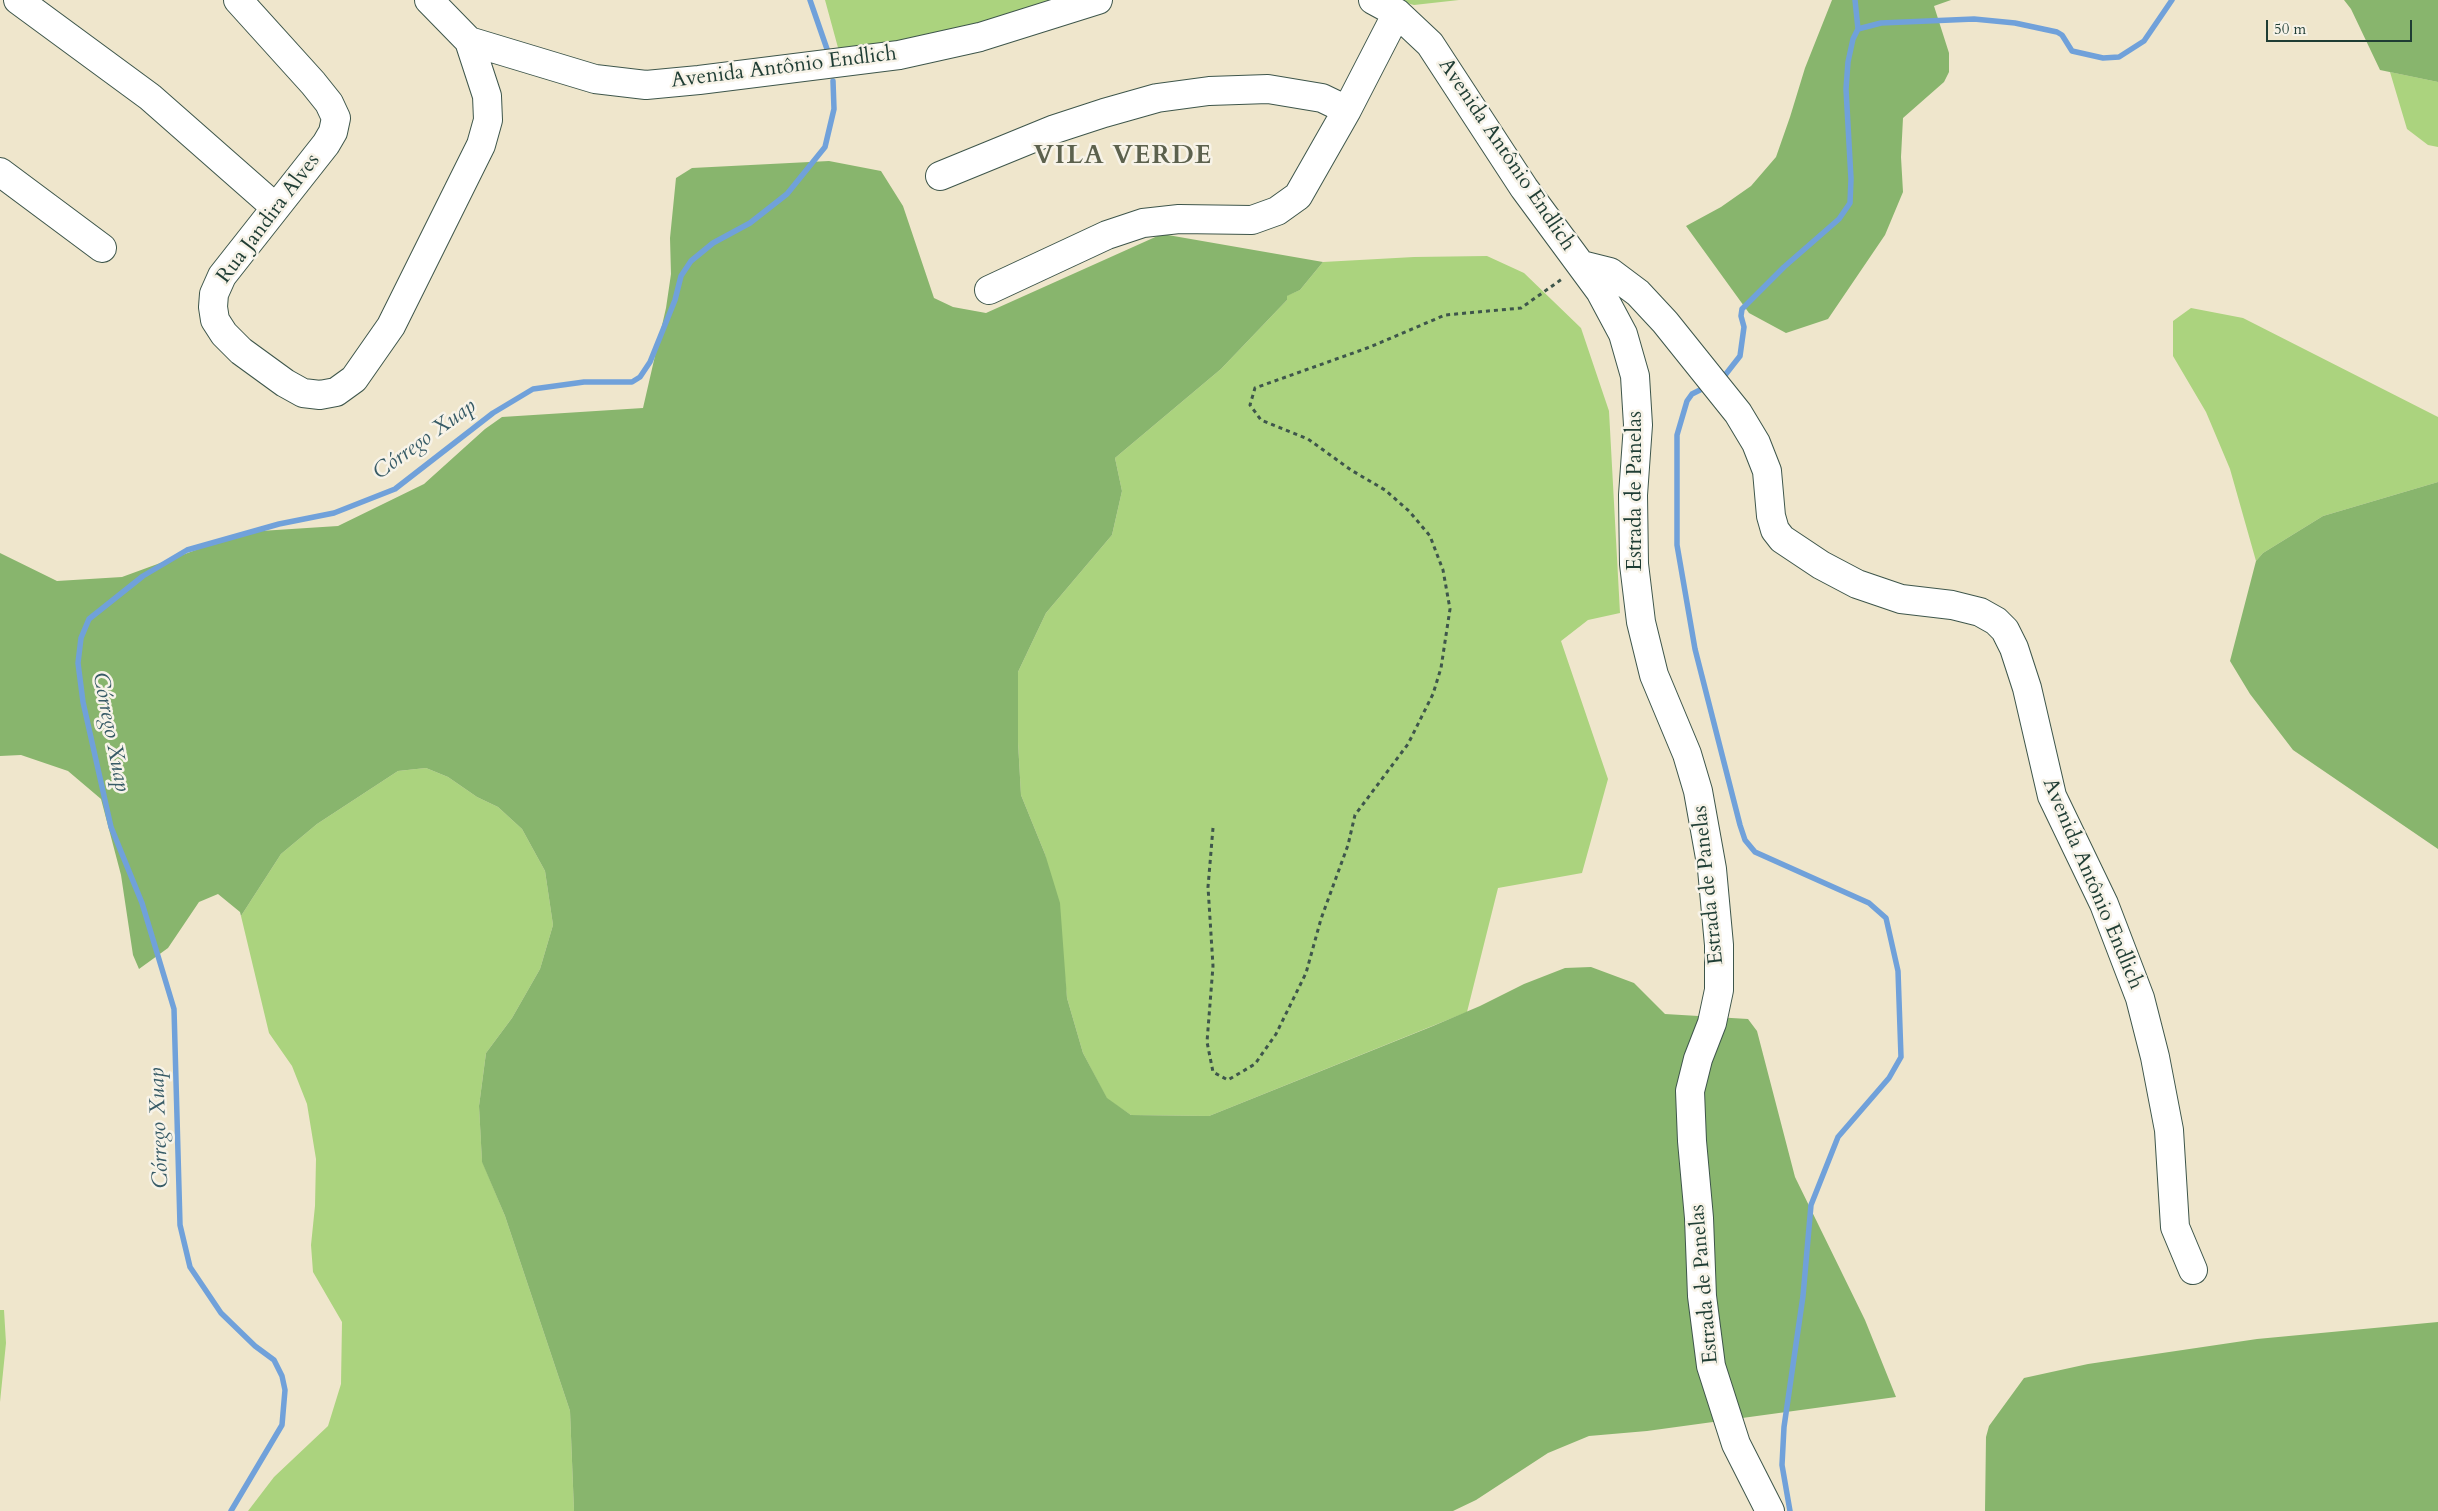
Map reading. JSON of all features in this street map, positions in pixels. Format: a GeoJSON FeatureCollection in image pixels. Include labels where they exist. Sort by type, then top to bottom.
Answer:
{"type":"FeatureCollection","features":[{"type":"Feature","properties":{"kind":"street"},"geometry":{"type":"LineString","coordinates":[[18,0],[150,97],[275,207]]}},
{"type":"Feature","properties":{"kind":"street","name":"Rua Jandira Alves"},"geometry":{"type":"LineString","coordinates":[[238,0],[313,83],[329,103],[336,118],[333,132],[326,144],[222,276],[214,294],[215,320],[224,334],[241,351],[303,394],[320,395],[336,392],[354,379],[391,326],[481,145],[488,120],[488,96],[469,41]]}},
{"type":"Feature","properties":{"kind":"street"},"geometry":{"type":"LineString","coordinates":[[429,0],[469,41]]}},
{"type":"Feature","properties":{"kind":"street","name":"Avenida Antônio Endlich"},"geometry":{"type":"LineString","coordinates":[[469,41],[595,79],[646,84],[699,80],[899,55],[980,37],[1098,0]]}},
{"type":"Feature","properties":{"kind":"street","name":"Avenida Antônio Endlich"},"geometry":{"type":"LineString","coordinates":[[1373,0],[1397,13],[1430,44],[1524,188],[1582,265],[1610,272],[1638,293],[1665,322],[1738,413],[1756,443],[1767,471],[1771,516],[1775,530],[1782,539],[1821,565],[1856,584],[1901,599],[1952,605],[1980,612],[1996,621],[2005,630],[2014,648],[2026,688],[2052,796],[2104,904],[2140,998],[2155,1057],[2169,1130],[2175,1227],[2193,1270]]}},
{"type":"Feature","properties":{"kind":"street"},"geometry":{"type":"LineString","coordinates":[[989,290],[1107,235],[1143,223],[1179,219],[1252,220],[1277,211],[1298,196],[1347,110],[1397,13]]}},
{"type":"Feature","properties":{"kind":"street"},"geometry":{"type":"LineString","coordinates":[[940,176],[1055,129],[1157,98],[1209,92],[1268,89],[1322,98],[1347,110]]}},
{"type":"Feature","properties":{"kind":"street"},"geometry":{"type":"LineString","coordinates":[[0,172],[102,248]]}},
{"type":"Feature","properties":{"kind":"street","name":"Estrada de Panelas"},"geometry":{"type":"LineString","coordinates":[[1582,265],[1600,291],[1623,334],[1635,376],[1638,425],[1633,495],[1634,564],[1641,622],[1654,675],[1688,754],[1698,791],[1712,869],[1719,945],[1719,990],[1712,1024],[1698,1059],[1690,1091],[1692,1141],[1699,1218],[1702,1296],[1711,1366],[1736,1444],[1770,1511]]}},
{"type":"Feature","properties":{"kind":"path"},"geometry":{"type":"LineString","coordinates":[[1213,828],[1208,886],[1212,966],[1207,1042],[1213,1072],[1228,1080],[1255,1064],[1276,1034],[1306,973],[1321,919],[1348,845],[1355,815],[1408,744],[1433,694],[1442,668],[1450,610],[1443,570],[1430,536],[1409,511],[1385,490],[1351,470],[1308,439],[1261,420],[1250,405],[1255,388],[1370,347],[1445,314],[1521,308],[1582,265]]}},
{"type":"Feature","properties":{"kind":"green space"},"geometry":{"type":"Polygon","coordinates":[[[825,0],[1082,0],[840,55],[825,0]]]}},
{"type":"Feature","properties":{"kind":"green space"},"geometry":{"type":"Polygon","coordinates":[[[1395,0],[1459,0],[1414,5],[1395,0]]]}},
{"type":"Feature","properties":{"kind":"green space"},"geometry":{"type":"Polygon","coordinates":[[[1832,0],[1951,0],[1934,6],[1949,53],[1949,72],[1944,82],[1903,118],[1901,157],[1903,192],[1885,235],[1828,319],[1786,333],[1749,313],[1686,226],[1721,207],[1751,186],[1776,157],[1805,68],[1832,0]]]}},
{"type":"Feature","properties":{"kind":"green space"},"geometry":{"type":"Polygon","coordinates":[[[2344,0],[2438,0],[2438,82],[2380,70],[2351,9],[2344,0]]]}},
{"type":"Feature","properties":{"kind":"green space"},"geometry":{"type":"Polygon","coordinates":[[[2390,72],[2438,82],[2438,147],[2428,145],[2407,129],[2390,72]]]}},
{"type":"Feature","properties":{"kind":"green space"},"geometry":{"type":"Polygon","coordinates":[[[829,161],[881,171],[903,206],[934,298],[953,307],[986,313],[1162,234],[1323,262],[1300,290],[1287,296],[1287,300],[1221,369],[1115,458],[1122,491],[1112,535],[1046,613],[1018,672],[1018,742],[1021,795],[1045,854],[1060,903],[1067,998],[1083,1053],[1107,1098],[1131,1115],[1209,1116],[1433,1026],[1480,1006],[1524,984],[1565,968],[1591,967],[1634,983],[1665,1014],[1748,1019],[1757,1031],[1795,1177],[1865,1320],[1896,1397],[1647,1431],[1589,1436],[1548,1453],[1476,1500],[1453,1511],[574,1511],[570,1411],[505,1216],[482,1162],[479,1106],[486,1053],[512,1018],[540,969],[553,925],[545,871],[522,829],[498,807],[477,797],[448,777],[426,768],[398,771],[317,824],[281,854],[241,916],[240,912],[218,894],[199,902],[168,948],[139,969],[133,955],[121,875],[101,799],[68,771],[21,755],[0,756],[0,553],[57,581],[122,577],[245,532],[338,526],[424,484],[485,429],[502,417],[643,408],[666,308],[671,274],[670,238],[676,178],[692,168],[829,161]]]}},
{"type":"Feature","properties":{"kind":"green space"},"geometry":{"type":"Polygon","coordinates":[[[1487,256],[1524,273],[1581,328],[1609,411],[1620,613],[1588,620],[1561,641],[1608,779],[1582,873],[1498,888],[1467,1012],[1209,1116],[1131,1115],[1107,1099],[1083,1053],[1067,998],[1063,960],[1045,854],[1021,795],[1018,742],[1018,672],[1046,613],[1112,535],[1122,491],[1115,458],[1221,369],[1287,300],[1286,296],[1300,290],[1323,262],[1414,257],[1487,256]]]}},
{"type":"Feature","properties":{"kind":"green space"},"geometry":{"type":"Polygon","coordinates":[[[2191,308],[2243,318],[2438,417],[2438,482],[2323,516],[2263,553],[2256,561],[2230,469],[2206,412],[2173,356],[2173,321],[2191,308]]]}},
{"type":"Feature","properties":{"kind":"green space"},"geometry":{"type":"Polygon","coordinates":[[[2438,482],[2438,849],[2293,750],[2250,694],[2230,661],[2256,561],[2263,553],[2323,516],[2438,482]]]}},
{"type":"Feature","properties":{"kind":"green space"},"geometry":{"type":"Polygon","coordinates":[[[426,768],[448,777],[477,797],[498,807],[522,829],[545,871],[553,925],[540,969],[512,1018],[486,1053],[479,1106],[482,1161],[505,1216],[570,1411],[574,1511],[248,1511],[274,1477],[328,1426],[341,1384],[342,1322],[313,1272],[311,1245],[315,1206],[316,1159],[307,1104],[292,1066],[269,1033],[241,916],[281,854],[317,824],[398,771],[426,768]]]}},
{"type":"Feature","properties":{"kind":"green space"},"geometry":{"type":"Polygon","coordinates":[[[0,1310],[4,1310],[6,1343],[0,1402],[0,1310]]]}},
{"type":"Feature","properties":{"kind":"green space"},"geometry":{"type":"Polygon","coordinates":[[[2438,1322],[2438,1511],[1985,1511],[1986,1437],[1989,1426],[2024,1378],[2088,1364],[2257,1339],[2438,1322]]]}},
{"type":"Feature","properties":{"kind":"waterway","name":"Córrego Xuap"},"geometry":{"type":"LineString","coordinates":[[810,0],[827,49]]}},
{"type":"Feature","properties":{"kind":"waterway"},"geometry":{"type":"LineString","coordinates":[[1722,379],[1740,356],[1744,327],[1741,316],[1742,309],[1784,267],[1839,219],[1850,203],[1851,179],[1846,89],[1848,62],[1853,39],[1858,29],[1855,0]]}},
{"type":"Feature","properties":{"kind":"waterway"},"geometry":{"type":"LineString","coordinates":[[1858,29],[1881,23],[1974,19],[2015,23],[2057,32],[2062,35],[2072,51],[2103,58],[2119,57],[2144,41],[2172,0]]}},
{"type":"Feature","properties":{"kind":"waterway","name":"Córrego Xuap"},"geometry":{"type":"LineString","coordinates":[[231,1511],[282,1425],[285,1390],[282,1376],[274,1360],[255,1346],[221,1313],[190,1267],[180,1225],[174,1009],[142,903],[111,827],[83,702],[78,663],[81,638],[89,619],[143,576],[187,550],[279,524],[334,513],[395,489],[493,413],[533,389],[584,382],[632,382],[640,377],[650,362],[675,300],[681,276],[691,261],[713,243],[750,223],[787,194],[825,147],[834,109],[833,81]]}},
{"type":"Feature","properties":{"kind":"waterway"},"geometry":{"type":"LineString","coordinates":[[1700,390],[1692,394],[1687,401],[1677,435],[1677,545],[1695,649],[1745,840],[1755,852],[1869,903],[1886,918],[1898,971],[1901,1057],[1889,1078],[1838,1137],[1811,1205],[1803,1296],[1784,1427],[1782,1465],[1790,1511]]}},
{"type":"Feature","properties":{"kind":"district","name":"VILA VERDE"},"geometry":{"type":"Point","coordinates":[1123,157]}}]}
